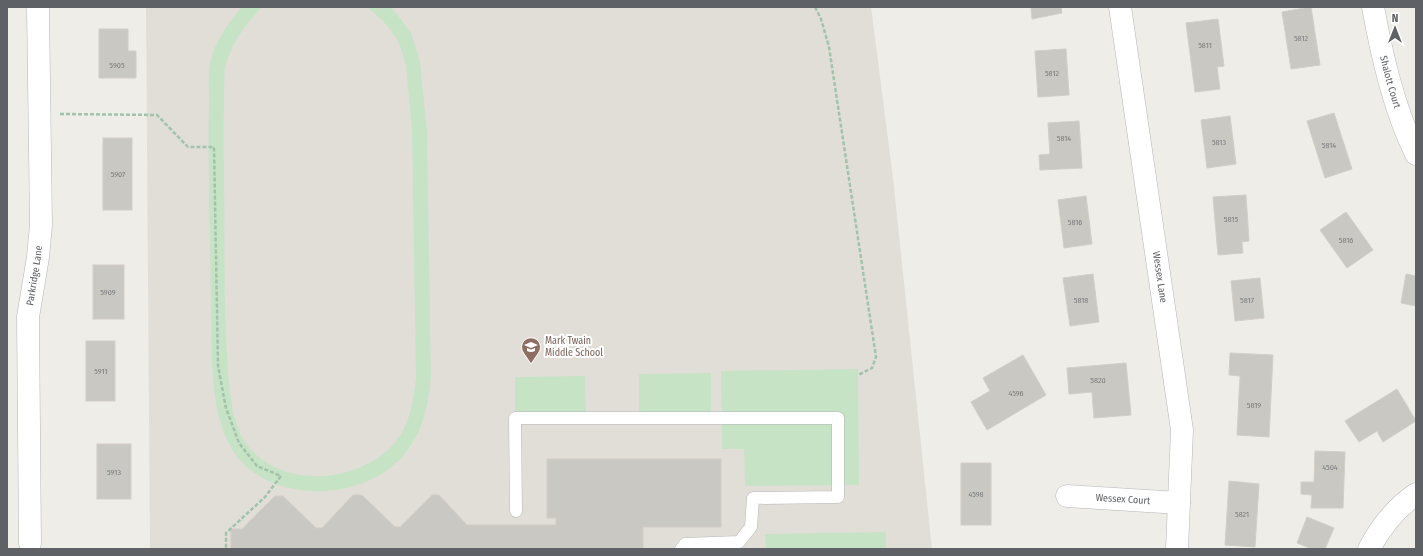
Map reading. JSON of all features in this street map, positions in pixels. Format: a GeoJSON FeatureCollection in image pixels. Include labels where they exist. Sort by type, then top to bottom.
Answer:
{"type":"FeatureCollection","features":[{"type":"Feature","properties":{"kind":"street","name":"Parkridge Lane"},"geometry":{"type":"LineString","coordinates":[[30,543],[28,317],[38,257],[40,226],[38,7]]}},
{"type":"Feature","properties":{"kind":"street","name":"Wessex Lane"},"geometry":{"type":"LineString","coordinates":[[1120,7],[1182,430],[1177,549]]}},
{"type":"Feature","properties":{"kind":"street","name":"Shalott Court"},"geometry":{"type":"LineString","coordinates":[[1373,7],[1382,55],[1402,119],[1416,154]]}},
{"type":"Feature","properties":{"kind":"street"},"geometry":{"type":"LineString","coordinates":[[1369,549],[1387,521],[1399,508],[1416,494]]}},
{"type":"Feature","properties":{"kind":"street","name":"Wessex Court"},"geometry":{"type":"LineString","coordinates":[[1067,496],[1179,503]]}},
{"type":"Feature","properties":{"kind":"lane"},"geometry":{"type":"LineString","coordinates":[[516,511],[515,418],[838,418],[838,497],[753,498],[751,527],[739,542],[685,544],[681,549]]}},
{"type":"Feature","properties":{"kind":"path"},"geometry":{"type":"LineString","coordinates":[[814,7],[821,19],[829,47],[876,357],[872,368],[858,375]]}},
{"type":"Feature","properties":{"kind":"path"},"geometry":{"type":"LineString","coordinates":[[39,114],[157,115],[188,147],[214,147],[218,366],[226,408],[238,443],[257,466],[280,476],[264,496],[226,533],[226,549]]}},
{"type":"Feature","properties":{"kind":"shaded area","name":"Mark Twain Middle School"},"geometry":{"type":"Polygon","coordinates":[[[146,7],[871,7],[893,178],[932,549],[150,549],[146,7]]]}},
{"type":"Feature","properties":{"kind":"green space"},"geometry":{"type":"Polygon","coordinates":[[[242,7],[262,7],[245,27],[236,41],[225,68],[225,294],[226,345],[229,386],[236,422],[242,437],[255,454],[272,466],[292,473],[313,476],[334,475],[355,469],[375,460],[397,440],[410,414],[416,377],[412,132],[406,65],[398,40],[383,21],[367,7],[390,7],[394,10],[411,33],[420,62],[427,131],[431,378],[428,400],[416,437],[403,456],[385,472],[362,483],[337,490],[311,491],[285,487],[262,478],[242,463],[228,442],[218,412],[213,380],[212,347],[209,201],[209,73],[212,56],[218,41],[227,26],[242,7]]]}},
{"type":"Feature","properties":{"kind":"green space"},"geometry":{"type":"Polygon","coordinates":[[[858,369],[859,485],[745,486],[744,449],[722,449],[721,371],[858,369]]]}},
{"type":"Feature","properties":{"kind":"green space"},"geometry":{"type":"Polygon","coordinates":[[[711,373],[711,417],[639,417],[639,374],[711,373]]]}},
{"type":"Feature","properties":{"kind":"green space"},"geometry":{"type":"Polygon","coordinates":[[[585,376],[586,417],[515,419],[515,377],[585,376]]]}},
{"type":"Feature","properties":{"kind":"green space"},"geometry":{"type":"Polygon","coordinates":[[[886,532],[886,549],[766,549],[765,534],[886,532]]]}},
{"type":"Feature","properties":{"kind":"building"},"geometry":{"type":"Polygon","coordinates":[[[1031,7],[1061,7],[1062,13],[1032,19],[1031,7]]]}},
{"type":"Feature","properties":{"kind":"building"},"geometry":{"type":"Polygon","coordinates":[[[1311,7],[1320,65],[1291,69],[1282,12],[1311,7]]]}},
{"type":"Feature","properties":{"kind":"building"},"geometry":{"type":"Polygon","coordinates":[[[1218,19],[1224,66],[1217,67],[1220,89],[1195,92],[1186,23],[1218,19]]]}},
{"type":"Feature","properties":{"kind":"building"},"geometry":{"type":"Polygon","coordinates":[[[99,29],[128,29],[128,51],[136,51],[136,78],[99,78],[99,29]]]}},
{"type":"Feature","properties":{"kind":"building"},"geometry":{"type":"Polygon","coordinates":[[[1066,49],[1069,95],[1038,97],[1035,51],[1066,49]]]}},
{"type":"Feature","properties":{"kind":"building"},"geometry":{"type":"Polygon","coordinates":[[[1334,113],[1352,169],[1325,178],[1307,121],[1334,113]]]}},
{"type":"Feature","properties":{"kind":"building"},"geometry":{"type":"Polygon","coordinates":[[[1230,116],[1236,164],[1207,168],[1201,120],[1230,116]]]}},
{"type":"Feature","properties":{"kind":"building"},"geometry":{"type":"Polygon","coordinates":[[[1079,121],[1082,168],[1040,170],[1039,155],[1050,154],[1048,123],[1079,121]]]}},
{"type":"Feature","properties":{"kind":"building"},"geometry":{"type":"Polygon","coordinates":[[[103,138],[132,138],[132,210],[103,210],[103,138]]]}},
{"type":"Feature","properties":{"kind":"building"},"geometry":{"type":"Polygon","coordinates":[[[1246,195],[1249,241],[1242,242],[1243,253],[1218,255],[1213,197],[1246,195]]]}},
{"type":"Feature","properties":{"kind":"building"},"geometry":{"type":"Polygon","coordinates":[[[1086,196],[1092,244],[1064,248],[1058,200],[1086,196]]]}},
{"type":"Feature","properties":{"kind":"building"},"geometry":{"type":"Polygon","coordinates":[[[1346,212],[1373,250],[1347,268],[1320,230],[1346,212]]]}},
{"type":"Feature","properties":{"kind":"building"},"geometry":{"type":"Polygon","coordinates":[[[93,265],[124,265],[124,319],[93,319],[93,265]]]}},
{"type":"Feature","properties":{"kind":"building"},"geometry":{"type":"Polygon","coordinates":[[[1093,274],[1099,322],[1070,326],[1063,278],[1093,274]]]}},
{"type":"Feature","properties":{"kind":"building"},"geometry":{"type":"Polygon","coordinates":[[[1406,274],[1416,276],[1416,306],[1401,303],[1406,274]]]}},
{"type":"Feature","properties":{"kind":"building"},"geometry":{"type":"Polygon","coordinates":[[[1260,278],[1264,318],[1235,321],[1231,281],[1260,278]]]}},
{"type":"Feature","properties":{"kind":"building"},"geometry":{"type":"Polygon","coordinates":[[[86,341],[115,341],[115,401],[86,401],[86,341]]]}},
{"type":"Feature","properties":{"kind":"building"},"geometry":{"type":"Polygon","coordinates":[[[1230,353],[1273,355],[1269,437],[1237,435],[1240,376],[1229,375],[1230,353]]]}},
{"type":"Feature","properties":{"kind":"building"},"geometry":{"type":"Polygon","coordinates":[[[1023,355],[1046,395],[987,430],[971,402],[990,391],[983,378],[1023,355]]]}},
{"type":"Feature","properties":{"kind":"building"},"geometry":{"type":"Polygon","coordinates":[[[1126,363],[1131,415],[1094,418],[1092,392],[1069,394],[1067,368],[1126,363]]]}},
{"type":"Feature","properties":{"kind":"building"},"geometry":{"type":"Polygon","coordinates":[[[1397,389],[1416,421],[1383,442],[1377,431],[1359,442],[1345,421],[1397,389]]]}},
{"type":"Feature","properties":{"kind":"building"},"geometry":{"type":"Polygon","coordinates":[[[97,444],[131,444],[131,499],[97,499],[97,444]]]}},
{"type":"Feature","properties":{"kind":"building"},"geometry":{"type":"Polygon","coordinates":[[[1315,451],[1345,452],[1343,508],[1311,508],[1312,495],[1301,494],[1301,482],[1314,482],[1315,451]]]}},
{"type":"Feature","properties":{"kind":"building"},"geometry":{"type":"Polygon","coordinates":[[[547,459],[721,459],[721,527],[643,527],[643,549],[231,549],[231,529],[242,529],[275,496],[283,496],[316,528],[322,528],[353,495],[362,495],[395,527],[400,527],[432,495],[439,495],[467,525],[556,525],[556,518],[547,518],[547,459]]]}},
{"type":"Feature","properties":{"kind":"building"},"geometry":{"type":"Polygon","coordinates":[[[961,463],[991,463],[991,525],[961,525],[961,463]]]}},
{"type":"Feature","properties":{"kind":"building"},"geometry":{"type":"Polygon","coordinates":[[[1229,481],[1259,484],[1255,547],[1225,545],[1229,481]]]}},
{"type":"Feature","properties":{"kind":"building"},"geometry":{"type":"Polygon","coordinates":[[[1307,517],[1334,528],[1325,549],[1312,549],[1297,543],[1307,517]]]}},
{"type":"Feature","properties":{"kind":"place","name":"Mark Twain Middle School"},"geometry":{"type":"Point","coordinates":[531,364]}}]}
